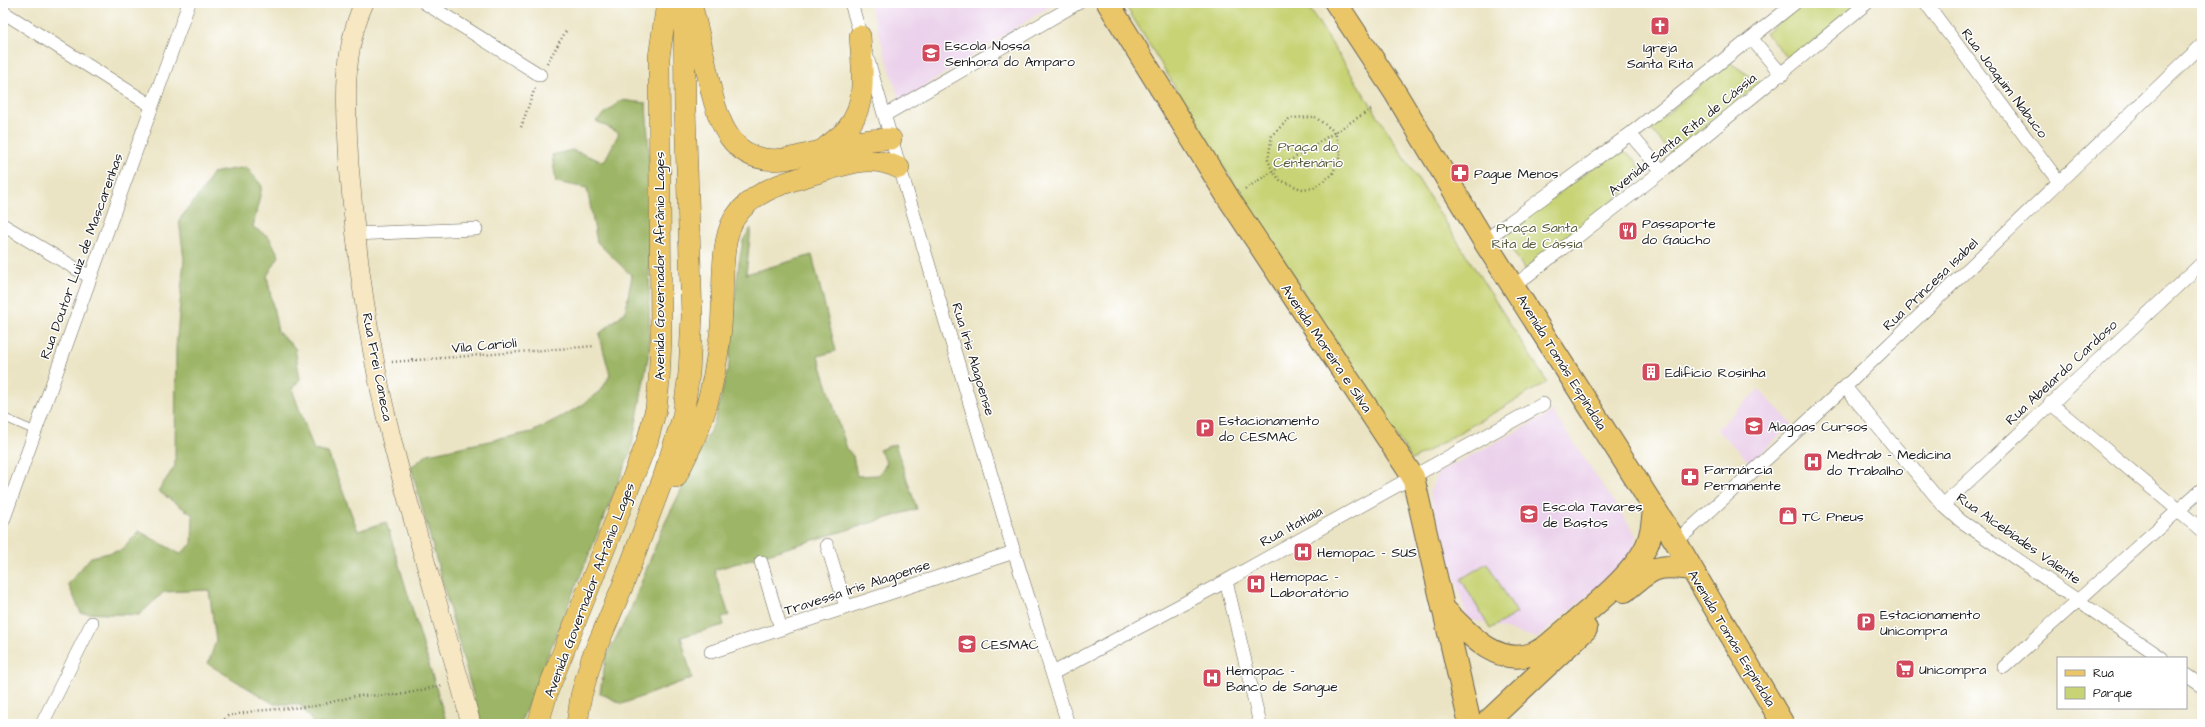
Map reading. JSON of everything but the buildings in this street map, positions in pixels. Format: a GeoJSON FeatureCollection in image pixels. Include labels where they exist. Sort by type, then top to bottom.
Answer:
{"type":"FeatureCollection","features":[{"type":"Feature","properties":{"kind":"highway","name":"Avenida Moreira e Silva"},"geometry":{"type":"LineString","coordinates":[[1108,3],[1229,199],[1413,477],[1470,724]]}},
{"type":"Feature","properties":{"kind":"highway","name":"Avenida Tomás Espíndola"},"geometry":{"type":"LineString","coordinates":[[1336,3],[1396,94],[1484,241],[1676,542],[1783,724]]}},
{"type":"Feature","properties":{"kind":"highway"},"geometry":{"type":"LineString","coordinates":[[1494,652],[1514,657],[1532,654],[1548,645],[1560,635],[1636,564],[1647,546],[1652,531],[1654,508]]}},
{"type":"Feature","properties":{"kind":"highway"},"geometry":{"type":"LineString","coordinates":[[1485,724],[1516,693],[1557,659],[1619,596],[1642,577],[1663,566],[1692,569]]}},
{"type":"Feature","properties":{"kind":"highway"},"geometry":{"type":"LineString","coordinates":[[1443,608],[1468,633],[1494,652],[1512,672],[1516,693]]}},
{"type":"Feature","properties":{"kind":"main road"},"geometry":{"type":"LineString","coordinates":[[658,3],[659,57]]}},
{"type":"Feature","properties":{"kind":"main road","name":"Avenida Governador Afrânio Lages"},"geometry":{"type":"LineString","coordinates":[[538,724],[548,690],[644,449],[656,409],[661,339],[659,57],[666,3]]}},
{"type":"Feature","properties":{"kind":"main road","name":"Avenida Governador Afrânio Lages"},"geometry":{"type":"LineString","coordinates":[[577,724],[581,696],[592,658],[647,523],[683,417],[689,373],[692,317],[685,109],[684,3]]}},
{"type":"Feature","properties":{"kind":"main road"},"geometry":{"type":"LineString","coordinates":[[691,3],[719,119],[737,145],[750,155],[767,161],[796,158],[824,149],[858,141],[891,139]]}},
{"type":"Feature","properties":{"kind":"main road"},"geometry":{"type":"LineString","coordinates":[[824,149],[847,129],[858,111],[863,81],[860,36]]}},
{"type":"Feature","properties":{"kind":"main road"},"geometry":{"type":"LineString","coordinates":[[647,523],[677,477],[706,408],[720,335],[726,245],[734,220],[744,206],[760,192],[787,182],[851,162],[868,160],[888,163],[898,168]]}},
{"type":"Feature","properties":{"kind":"street","name":"Rua Doutor Luiz de Mascarenhas"},"geometry":{"type":"LineString","coordinates":[[3,521],[189,3]]}},
{"type":"Feature","properties":{"kind":"street","name":"Rua Frei Caneca"},"geometry":{"type":"LineString","coordinates":[[364,3],[357,18],[348,57],[346,106],[354,234],[376,364],[393,445],[471,724]]}},
{"type":"Feature","properties":{"kind":"street"},"geometry":{"type":"LineString","coordinates":[[425,3],[540,75]]}},
{"type":"Feature","properties":{"kind":"street","name":"Rua Íris Alagoense"},"geometry":{"type":"LineString","coordinates":[[851,3],[885,115],[898,168],[956,350],[1014,552],[1068,724]]}},
{"type":"Feature","properties":{"kind":"street"},"geometry":{"type":"LineString","coordinates":[[885,115],[1078,3]]}},
{"type":"Feature","properties":{"kind":"street"},"geometry":{"type":"LineString","coordinates":[[1484,241],[1630,134],[1752,39],[1795,3]]}},
{"type":"Feature","properties":{"kind":"street","name":"Avenida Santa Rita de Cássia"},"geometry":{"type":"LineString","coordinates":[[1514,286],[1662,172],[1782,75],[1867,3]]}},
{"type":"Feature","properties":{"kind":"street","name":"Rua Joaquim Nabuco"},"geometry":{"type":"LineString","coordinates":[[1926,3],[2059,182]]}},
{"type":"Feature","properties":{"kind":"street"},"geometry":{"type":"LineString","coordinates":[[3,12],[152,106]]}},
{"type":"Feature","properties":{"kind":"street"},"geometry":{"type":"LineString","coordinates":[[1752,39],[1782,75]]}},
{"type":"Feature","properties":{"kind":"street","name":"Rua Princesa Isabel"},"geometry":{"type":"LineString","coordinates":[[1676,542],[1845,387],[2202,45]]}},
{"type":"Feature","properties":{"kind":"street"},"geometry":{"type":"LineString","coordinates":[[1630,134],[1662,172]]}},
{"type":"Feature","properties":{"kind":"street"},"geometry":{"type":"LineString","coordinates":[[3,225],[90,277]]}},
{"type":"Feature","properties":{"kind":"street"},"geometry":{"type":"LineString","coordinates":[[354,234],[476,228]]}},
{"type":"Feature","properties":{"kind":"street","name":"Rua Abelardo Cardoso"},"geometry":{"type":"LineString","coordinates":[[1943,505],[2050,403],[2202,263]]}},
{"type":"Feature","properties":{"kind":"street","name":"Rua Alcebíades Valente"},"geometry":{"type":"LineString","coordinates":[[1845,387],[1943,505],[1961,521],[2161,657]]}},
{"type":"Feature","properties":{"kind":"street"},"geometry":{"type":"LineString","coordinates":[[2050,403],[2202,530]]}},
{"type":"Feature","properties":{"kind":"street","name":"Rua Itatiaia"},"geometry":{"type":"LineString","coordinates":[[1053,673],[1226,582],[1543,404]]}},
{"type":"Feature","properties":{"kind":"street"},"geometry":{"type":"LineString","coordinates":[[2004,667],[2202,489]]}},
{"type":"Feature","properties":{"kind":"street"},"geometry":{"type":"LineString","coordinates":[[827,545],[846,607]]}},
{"type":"Feature","properties":{"kind":"street","name":"Travessa Íris Alagoense"},"geometry":{"type":"LineString","coordinates":[[711,652],[1014,552]]}},
{"type":"Feature","properties":{"kind":"street"},"geometry":{"type":"LineString","coordinates":[[761,562],[781,629]]}},
{"type":"Feature","properties":{"kind":"street"},"geometry":{"type":"LineString","coordinates":[[1226,582],[1260,724]]}},
{"type":"Feature","properties":{"kind":"street"},"geometry":{"type":"LineString","coordinates":[[42,724],[92,623]]}},
{"type":"Feature","properties":{"kind":"street"},"geometry":{"type":"LineString","coordinates":[[2187,676],[2202,686]]}},
{"type":"Feature","properties":{"kind":"lane"},"geometry":{"type":"LineString","coordinates":[[3,416],[35,431]]}},
{"type":"Feature","properties":{"kind":"path"},"geometry":{"type":"LineString","coordinates":[[1242,190],[1373,108]]}},
{"type":"Feature","properties":{"kind":"path"},"geometry":{"type":"LineString","coordinates":[[1315,117],[1335,132],[1341,154],[1332,176],[1313,188],[1301,189],[1280,180],[1273,172],[1268,160],[1272,135],[1290,118],[1315,117]]}},
{"type":"Feature","properties":{"kind":"path","name":"Vila Carioli"},"geometry":{"type":"LineString","coordinates":[[376,364],[594,346]]}},
{"type":"Feature","properties":{"kind":"path"},"geometry":{"type":"LineString","coordinates":[[218,724],[228,716],[254,711],[316,706],[355,696],[399,695],[460,681]]}},
{"type":"Feature","properties":{"kind":"shaded area","name":"Escola Nossa Senhora do Amparo"},"geometry":{"type":"Polygon","coordinates":[[[869,3],[1055,3],[900,102],[869,3]]]}},
{"type":"Feature","properties":{"kind":"shaded area","name":"Alagoas Cursos"},"geometry":{"type":"Polygon","coordinates":[[[1759,389],[1792,424],[1750,463],[1717,429],[1759,389]]]}},
{"type":"Feature","properties":{"kind":"shaded area","name":"Escola Tavares de Bastos"},"geometry":{"type":"Polygon","coordinates":[[[1553,412],[1636,535],[1633,557],[1537,638],[1467,618],[1429,492],[1439,472],[1553,412]]]}},
{"type":"Feature","properties":{"kind":"green space","name":"Praça do Centenário"},"geometry":{"type":"Polygon","coordinates":[[[1124,3],[1306,3],[1547,382],[1412,460],[1242,197],[1124,3]]]}},
{"type":"Feature","properties":{"kind":"green space"},"geometry":{"type":"Polygon","coordinates":[[[1802,3],[1861,3],[1790,61],[1766,33],[1802,3]]]}},
{"type":"Feature","properties":{"kind":"green space"},"geometry":{"type":"Polygon","coordinates":[[[1729,62],[1760,83],[1672,154],[1650,128],[1729,62]]]}},
{"type":"Feature","properties":{"kind":"green space"},"geometry":{"type":"Polygon","coordinates":[[[621,100],[646,103],[650,170],[649,352],[631,451],[520,724],[481,724],[411,467],[428,454],[532,432],[581,406],[602,389],[610,375],[599,334],[625,312],[632,276],[597,242],[587,188],[556,182],[552,155],[572,150],[604,162],[619,133],[596,121],[621,100]]]}},
{"type":"Feature","properties":{"kind":"green space","name":"Praça Santa Rita de Cássia"},"geometry":{"type":"Polygon","coordinates":[[[1615,151],[1629,155],[1638,164],[1642,173],[1636,183],[1525,270],[1503,235],[1615,151]]]}},
{"type":"Feature","properties":{"kind":"green space"},"geometry":{"type":"Polygon","coordinates":[[[246,167],[262,186],[253,227],[269,237],[279,256],[267,276],[278,332],[295,348],[300,379],[292,389],[314,450],[328,453],[358,531],[386,522],[447,724],[314,724],[300,704],[274,704],[208,664],[216,641],[209,590],[164,592],[139,615],[81,613],[68,584],[91,557],[122,550],[139,531],[180,554],[192,544],[193,515],[158,491],[175,466],[176,348],[184,259],[179,220],[205,187],[212,173],[246,167]]]}},
{"type":"Feature","properties":{"kind":"green space"},"geometry":{"type":"Polygon","coordinates":[[[751,228],[746,274],[812,255],[836,351],[818,356],[847,449],[853,456],[857,476],[878,475],[887,463],[879,450],[895,444],[917,509],[714,570],[729,615],[722,618],[724,625],[681,637],[692,678],[622,704],[600,693],[606,657],[630,611],[663,527],[714,423],[729,364],[738,269],[743,240],[751,228]]]}},
{"type":"Feature","properties":{"kind":"green space"},"geometry":{"type":"Polygon","coordinates":[[[1487,563],[1517,613],[1490,629],[1461,579],[1487,563]]]}},
{"type":"Feature","properties":{"kind":"place","name":"Igreja Santa Rita"},"geometry":{"type":"Point","coordinates":[1660,26]}},
{"type":"Feature","properties":{"kind":"place","name":"Escola Nossa Senhora do Amparo"},"geometry":{"type":"Point","coordinates":[931,53]}},
{"type":"Feature","properties":{"kind":"place","name":"Pague Menos"},"geometry":{"type":"Point","coordinates":[1460,173]}},
{"type":"Feature","properties":{"kind":"place","name":"Passaporte do Gaúcho"},"geometry":{"type":"Point","coordinates":[1628,231]}},
{"type":"Feature","properties":{"kind":"place","name":"Edifício Rosinha"},"geometry":{"type":"Point","coordinates":[1651,372]}},
{"type":"Feature","properties":{"kind":"place","name":"Alagoas Cursos"},"geometry":{"type":"Point","coordinates":[1754,426]}},
{"type":"Feature","properties":{"kind":"place","name":"Estacionamento do CESMAC"},"geometry":{"type":"Point","coordinates":[1205,428]}},
{"type":"Feature","properties":{"kind":"place","name":"Medtrab - Medicina do Trabalho"},"geometry":{"type":"Point","coordinates":[1813,462]}},
{"type":"Feature","properties":{"kind":"place","name":"Farmárcia Permanente"},"geometry":{"type":"Point","coordinates":[1690,477]}},
{"type":"Feature","properties":{"kind":"place","name":"Escola Tavares de Bastos"},"geometry":{"type":"Point","coordinates":[1529,514]}},
{"type":"Feature","properties":{"kind":"place","name":"TC Pneus"},"geometry":{"type":"Point","coordinates":[1788,516]}},
{"type":"Feature","properties":{"kind":"place","name":"Hemopac - SUS"},"geometry":{"type":"Point","coordinates":[1303,552]}},
{"type":"Feature","properties":{"kind":"place","name":"Hemopac - Laboratório"},"geometry":{"type":"Point","coordinates":[1256,584]}},
{"type":"Feature","properties":{"kind":"place","name":"Estacionamento Unicompra"},"geometry":{"type":"Point","coordinates":[1866,622]}},
{"type":"Feature","properties":{"kind":"place","name":"CESMAC"},"geometry":{"type":"Point","coordinates":[967,644]}},
{"type":"Feature","properties":{"kind":"place","name":"Unicompra"},"geometry":{"type":"Point","coordinates":[1905,669]}},
{"type":"Feature","properties":{"kind":"place","name":"Hemopac - Banco de Sangue"},"geometry":{"type":"Point","coordinates":[1212,678]}}]}
